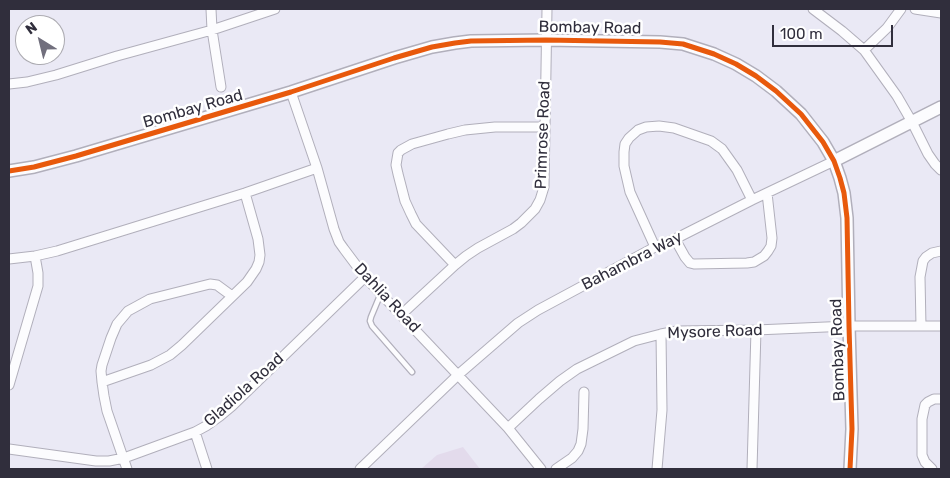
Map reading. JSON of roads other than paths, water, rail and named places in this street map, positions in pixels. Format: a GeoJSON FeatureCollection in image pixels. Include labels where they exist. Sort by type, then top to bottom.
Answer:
{"type":"FeatureCollection","features":[{"type":"Feature","properties":{"kind":"street"},"geometry":{"type":"LineString","coordinates":[[210,9],[221,87]]}},
{"type":"Feature","properties":{"kind":"street"},"geometry":{"type":"LineString","coordinates":[[9,84],[56,75],[212,30],[275,9]]}},
{"type":"Feature","properties":{"kind":"street","name":"Primrose Road"},"geometry":{"type":"LineString","coordinates":[[402,314],[455,265],[478,248],[521,223],[536,209],[544,187],[547,9]]}},
{"type":"Feature","properties":{"kind":"street"},"geometry":{"type":"LineString","coordinates":[[813,9],[864,50],[897,96],[928,154],[934,164],[941,170]]}},
{"type":"Feature","properties":{"kind":"street"},"geometry":{"type":"LineString","coordinates":[[864,50],[887,28],[901,9]]}},
{"type":"Feature","properties":{"kind":"street"},"geometry":{"type":"LineString","coordinates":[[915,9],[941,13]]}},
{"type":"Feature","properties":{"kind":"street","name":"Bombay Road"},"geometry":{"type":"LineString","coordinates":[[9,171],[69,158],[291,92],[432,47],[471,41],[668,42],[683,44],[714,54],[756,76],[789,101],[811,125],[834,161],[844,193],[847,218],[852,429],[850,469]]}},
{"type":"Feature","properties":{"kind":"street","name":"Dahlia Road"},"geometry":{"type":"LineString","coordinates":[[291,92],[317,168],[334,229],[344,250],[365,277],[459,374],[508,428],[541,469]]}},
{"type":"Feature","properties":{"kind":"street","name":"Bahambra Way"},"geometry":{"type":"LineString","coordinates":[[360,469],[459,374],[518,322],[655,247],[941,107]]}},
{"type":"Feature","properties":{"kind":"street"},"geometry":{"type":"LineString","coordinates":[[455,265],[416,224],[410,214],[396,165],[398,153],[406,146],[465,130],[545,127]]}},
{"type":"Feature","properties":{"kind":"street"},"geometry":{"type":"LineString","coordinates":[[655,247],[630,192],[624,166],[625,144],[638,130],[646,127],[674,128],[711,141],[722,149],[733,164],[752,200]]}},
{"type":"Feature","properties":{"kind":"street"},"geometry":{"type":"LineString","coordinates":[[9,259],[35,256],[244,193],[317,168]]}},
{"type":"Feature","properties":{"kind":"street"},"geometry":{"type":"LineString","coordinates":[[102,382],[151,365],[170,355],[248,282],[259,262],[260,255],[258,240],[244,193]]}},
{"type":"Feature","properties":{"kind":"street"},"geometry":{"type":"LineString","coordinates":[[675,238],[685,256],[694,264],[754,262],[764,256],[771,246],[772,238],[767,193]]}},
{"type":"Feature","properties":{"kind":"street"},"geometry":{"type":"LineString","coordinates":[[921,326],[920,277],[923,261],[926,256],[941,251]]}},
{"type":"Feature","properties":{"kind":"street"},"geometry":{"type":"LineString","coordinates":[[9,385],[38,286],[35,256]]}},
{"type":"Feature","properties":{"kind":"street","name":"Gladiola Road"},"geometry":{"type":"LineString","coordinates":[[9,449],[96,461],[110,461],[124,458],[195,432],[220,416],[365,277]]}},
{"type":"Feature","properties":{"kind":"street"},"geometry":{"type":"LineString","coordinates":[[127,469],[107,411],[101,371],[111,338],[121,318],[128,311],[150,299],[210,284],[217,285],[232,296]]}},
{"type":"Feature","properties":{"kind":"street","name":"Mysore Road"},"geometry":{"type":"LineString","coordinates":[[508,428],[560,381],[577,369],[634,340],[677,331],[849,326],[941,326]]}},
{"type":"Feature","properties":{"kind":"street"},"geometry":{"type":"LineString","coordinates":[[752,469],[756,330]]}},
{"type":"Feature","properties":{"kind":"street"},"geometry":{"type":"LineString","coordinates":[[657,469],[662,410],[661,334]]}},
{"type":"Feature","properties":{"kind":"street"},"geometry":{"type":"LineString","coordinates":[[556,469],[572,458],[581,444],[584,392]]}},
{"type":"Feature","properties":{"kind":"street"},"geometry":{"type":"LineString","coordinates":[[932,469],[924,462],[922,455],[923,410],[928,402],[934,399],[941,399]]}},
{"type":"Feature","properties":{"kind":"street"},"geometry":{"type":"LineString","coordinates":[[195,432],[207,469]]}},
{"type":"Feature","properties":{"kind":"lane"},"geometry":{"type":"LineString","coordinates":[[382,293],[370,322],[412,372]]}}]}
